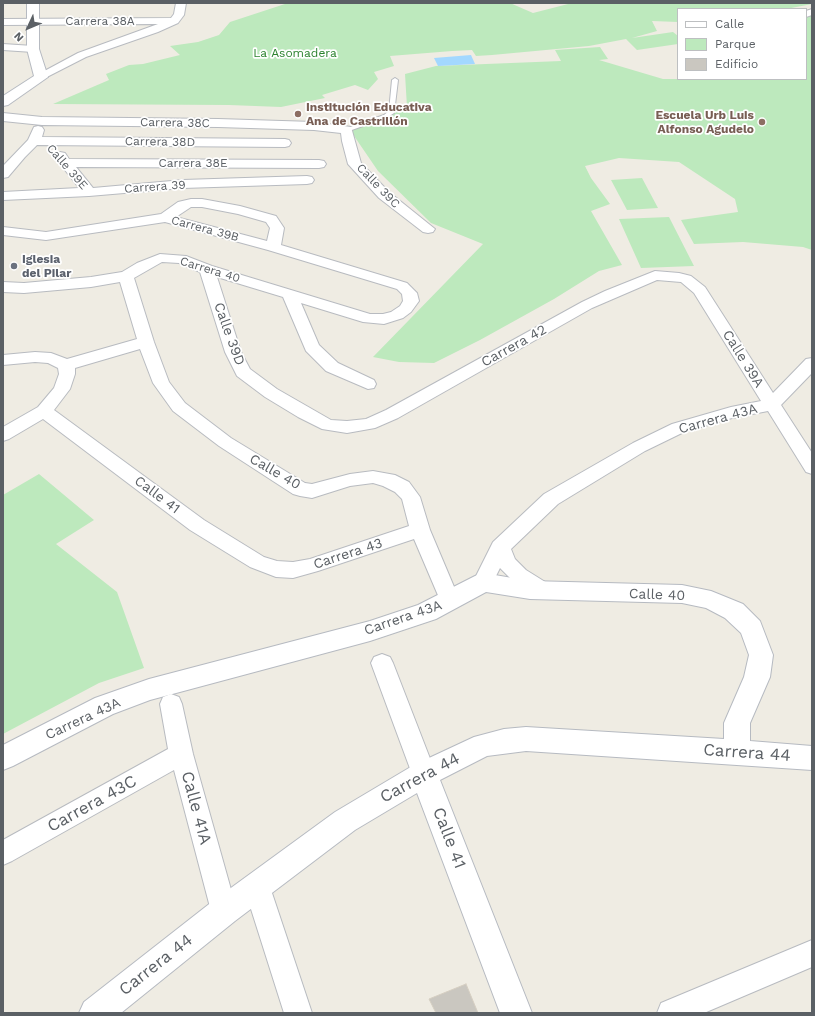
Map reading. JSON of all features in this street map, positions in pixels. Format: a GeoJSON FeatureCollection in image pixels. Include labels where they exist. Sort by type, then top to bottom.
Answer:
{"type":"FeatureCollection","features":[{"type":"Feature","properties":{"kind":"street"},"geometry":{"type":"LineString","coordinates":[[33,3],[33,48],[41,77]]}},
{"type":"Feature","properties":{"kind":"street"},"geometry":{"type":"LineString","coordinates":[[3,102],[41,77],[82,55],[154,30],[174,21],[179,16],[181,3]]}},
{"type":"Feature","properties":{"kind":"street","name":"Carrera 38A"},"geometry":{"type":"LineString","coordinates":[[3,22],[174,21]]}},
{"type":"Feature","properties":{"kind":"street"},"geometry":{"type":"LineString","coordinates":[[3,47],[33,48]]}},
{"type":"Feature","properties":{"kind":"street","name":"Carrera 38C"},"geometry":{"type":"LineString","coordinates":[[3,117],[42,121],[218,123],[314,126],[346,130]]}},
{"type":"Feature","properties":{"kind":"street"},"geometry":{"type":"LineString","coordinates":[[3,174],[20,154],[39,141],[42,121]]}},
{"type":"Feature","properties":{"kind":"street"},"geometry":{"type":"LineString","coordinates":[[213,143],[218,123]]}},
{"type":"Feature","properties":{"kind":"street","name":"Calle 39C"},"geometry":{"type":"LineString","coordinates":[[346,130],[355,164],[384,195],[428,229]]}},
{"type":"Feature","properties":{"kind":"street","name":"Carrera 38D"},"geometry":{"type":"LineString","coordinates":[[39,141],[285,143]]}},
{"type":"Feature","properties":{"kind":"street","name":"Calle 39E"},"geometry":{"type":"LineString","coordinates":[[39,141],[67,163],[89,192]]}},
{"type":"Feature","properties":{"kind":"street","name":"Carrera 38E"},"geometry":{"type":"LineString","coordinates":[[67,163],[319,164]]}},
{"type":"Feature","properties":{"kind":"street","name":"Carrera 39"},"geometry":{"type":"LineString","coordinates":[[3,196],[89,192],[187,184],[307,180]]}},
{"type":"Feature","properties":{"kind":"street"},"geometry":{"type":"LineString","coordinates":[[187,184],[215,194],[240,210]]}},
{"type":"Feature","properties":{"kind":"street"},"geometry":{"type":"LineString","coordinates":[[165,218],[183,205],[191,202],[240,210],[270,219],[277,228],[273,247]]}},
{"type":"Feature","properties":{"kind":"street","name":"Carrera 39B"},"geometry":{"type":"LineString","coordinates":[[3,231],[46,236],[165,218],[273,247],[402,286],[409,293],[411,301],[406,309],[397,315],[384,319],[369,319]]}},
{"type":"Feature","properties":{"kind":"street","name":"Carrera 40"},"geometry":{"type":"LineString","coordinates":[[3,287],[24,288],[91,282],[126,276],[142,266],[160,258],[181,259],[207,269],[369,319]]}},
{"type":"Feature","properties":{"kind":"street","name":"Calle 39D"},"geometry":{"type":"LineString","coordinates":[[207,269],[233,352],[243,372],[271,393],[304,413],[328,425]]}},
{"type":"Feature","properties":{"kind":"street","name":"Calle 40"},"geometry":{"type":"LineString","coordinates":[[126,276],[146,342],[161,383],[179,407],[225,442],[300,489],[312,491],[350,480],[373,477],[388,480],[402,487],[411,497],[420,530],[450,601]]}},
{"type":"Feature","properties":{"kind":"street","name":"Carrera 42"},"geometry":{"type":"LineString","coordinates":[[328,425],[347,427],[369,424],[392,414],[587,305],[655,276],[679,277],[686,279],[700,290]]}},
{"type":"Feature","properties":{"kind":"street","name":"Calle 39A"},"geometry":{"type":"LineString","coordinates":[[700,290],[812,468]]}},
{"type":"Feature","properties":{"kind":"street"},"geometry":{"type":"LineString","coordinates":[[290,295],[312,347],[332,367],[368,384]]}},
{"type":"Feature","properties":{"kind":"street"},"geometry":{"type":"LineString","coordinates":[[3,360],[35,357],[50,358],[66,365],[146,342]]}},
{"type":"Feature","properties":{"kind":"street","name":"Carrera 43A"},"geometry":{"type":"LineString","coordinates":[[3,758],[104,706],[149,690],[370,630],[427,612],[450,601],[483,582],[500,547],[552,499],[639,447],[678,428],[731,413],[771,405],[812,363]]}},
{"type":"Feature","properties":{"kind":"street"},"geometry":{"type":"LineString","coordinates":[[3,435],[44,411],[62,389],[67,374],[66,365]]}},
{"type":"Feature","properties":{"kind":"street","name":"Calle 41"},"geometry":{"type":"LineString","coordinates":[[44,411],[197,525],[258,562],[276,569]]}},
{"type":"Feature","properties":{"kind":"street","name":"Carrera 43"},"geometry":{"type":"LineString","coordinates":[[276,569],[293,570],[311,566],[420,530]]}},
{"type":"Feature","properties":{"kind":"street"},"geometry":{"type":"LineString","coordinates":[[500,547],[507,563],[519,575],[542,591]]}},
{"type":"Feature","properties":{"kind":"street","name":"Calle 40"},"geometry":{"type":"LineString","coordinates":[[483,582],[542,591],[601,594],[682,594],[711,600],[734,611],[751,628],[761,655],[757,677],[737,723],[737,752]]}},
{"type":"Feature","properties":{"kind":"street","name":"Calle 41"},"geometry":{"type":"LineString","coordinates":[[382,663],[516,1013]]}},
{"type":"Feature","properties":{"kind":"street","name":"Calle 41A"},"geometry":{"type":"LineString","coordinates":[[171,704],[181,754],[224,911]]}},
{"type":"Feature","properties":{"kind":"street","name":"Carrera 44"},"geometry":{"type":"LineString","coordinates":[[95,1013],[224,911],[345,821],[424,774],[483,745],[519,740],[737,752],[812,758]]}},
{"type":"Feature","properties":{"kind":"street","name":"Carrera 43C"},"geometry":{"type":"LineString","coordinates":[[3,853],[181,754]]}},
{"type":"Feature","properties":{"kind":"street"},"geometry":{"type":"LineString","coordinates":[[257,887],[298,1013]]}},
{"type":"Feature","properties":{"kind":"street"},"geometry":{"type":"LineString","coordinates":[[671,1013],[812,953]]}},
{"type":"Feature","properties":{"kind":"lane"},"geometry":{"type":"LineString","coordinates":[[346,130],[386,116],[392,112],[395,80]]}},
{"type":"Feature","properties":{"kind":"green space","name":"La Asomadera"},"geometry":{"type":"Polygon","coordinates":[[[288,3],[510,3],[533,13],[572,3],[812,4],[791,8],[677,8],[677,22],[652,21],[657,31],[632,38],[673,32],[677,35],[677,44],[637,50],[626,39],[589,46],[492,55],[476,56],[472,50],[390,56],[394,66],[374,72],[378,79],[368,90],[355,85],[322,95],[325,98],[281,107],[229,105],[53,104],[109,80],[106,74],[129,65],[143,64],[180,55],[170,46],[198,42],[219,35],[230,22],[288,3]]]}},
{"type":"Feature","properties":{"kind":"green space"},"geometry":{"type":"Polygon","coordinates":[[[812,14],[812,250],[803,247],[743,242],[694,244],[681,220],[738,212],[735,199],[679,162],[619,158],[585,166],[591,178],[610,204],[591,211],[622,265],[599,271],[554,299],[480,340],[434,363],[399,362],[373,357],[483,244],[431,223],[378,171],[350,130],[407,107],[405,74],[436,66],[561,61],[555,50],[600,47],[608,59],[599,60],[663,79],[807,80],[807,16],[812,14]]]}},
{"type":"Feature","properties":{"kind":"green space"},"geometry":{"type":"Polygon","coordinates":[[[642,178],[658,208],[627,210],[611,180],[642,178]]]}},
{"type":"Feature","properties":{"kind":"green space"},"geometry":{"type":"Polygon","coordinates":[[[669,217],[694,266],[641,268],[619,219],[669,217]]]}},
{"type":"Feature","properties":{"kind":"green space"},"geometry":{"type":"Polygon","coordinates":[[[39,474],[94,520],[56,544],[117,592],[144,668],[99,683],[3,734],[3,495],[39,474]]]}},
{"type":"Feature","properties":{"kind":"water"},"geometry":{"type":"Polygon","coordinates":[[[471,55],[475,64],[438,66],[434,58],[471,55]]]}},
{"type":"Feature","properties":{"kind":"building"},"geometry":{"type":"Polygon","coordinates":[[[466,984],[478,1013],[436,1013],[429,999],[466,984]]]}},
{"type":"Feature","properties":{"kind":"place","name":"Institución Educativa Ana de Castrillón"},"geometry":{"type":"Point","coordinates":[298,114]}},
{"type":"Feature","properties":{"kind":"place","name":"Escuela Urb Luis Alfonso Agudelo"},"geometry":{"type":"Point","coordinates":[762,122]}},
{"type":"Feature","properties":{"kind":"place","name":"Iglesia del Pilar"},"geometry":{"type":"Point","coordinates":[14,266]}}]}
